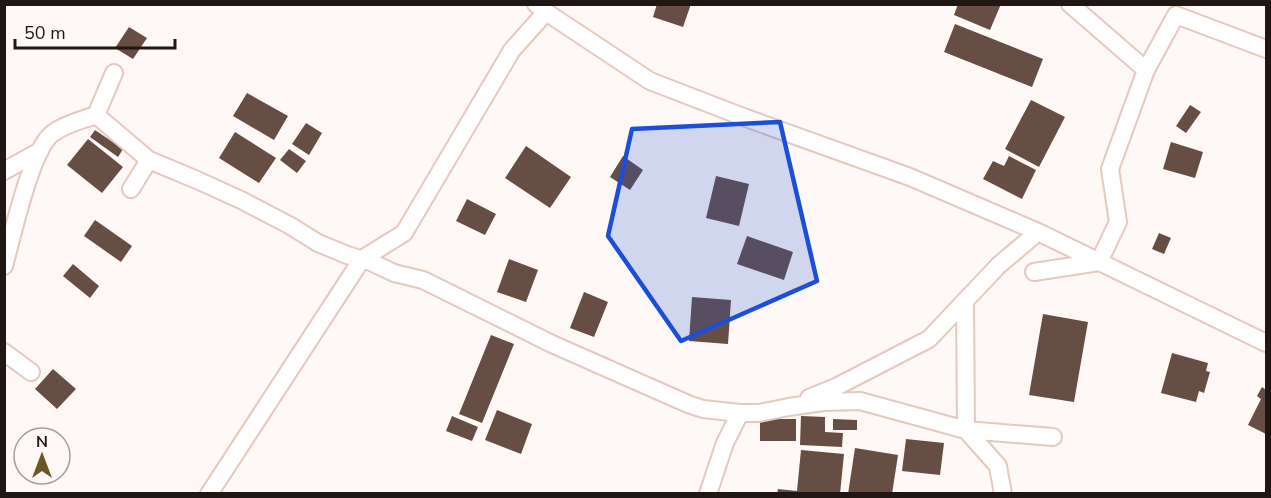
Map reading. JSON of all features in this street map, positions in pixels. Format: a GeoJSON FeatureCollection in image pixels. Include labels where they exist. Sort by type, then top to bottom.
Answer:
{"type":"FeatureCollection","features":[{"type":"Feature","properties":{"kind":"street"},"geometry":{"type":"LineString","coordinates":[[1070,4],[1146,70]]}},
{"type":"Feature","properties":{"kind":"street"},"geometry":{"type":"LineString","coordinates":[[209,494],[362,259],[404,233],[512,50],[541,8],[651,81],[910,177],[1038,232],[1266,343]]}},
{"type":"Feature","properties":{"kind":"street"},"geometry":{"type":"LineString","coordinates":[[1099,262],[1118,222],[1110,169],[1146,70],[1176,15],[1266,49]]}},
{"type":"Feature","properties":{"kind":"street"},"geometry":{"type":"LineString","coordinates":[[4,266],[25,189],[40,151],[51,134],[65,126],[96,115],[114,73]]}},
{"type":"Feature","properties":{"kind":"street"},"geometry":{"type":"LineString","coordinates":[[96,115],[149,160],[249,204],[318,243],[394,273],[423,280],[552,344],[688,404],[704,409],[759,413],[823,402],[860,401],[966,430],[1053,437]]}},
{"type":"Feature","properties":{"kind":"street"},"geometry":{"type":"LineString","coordinates":[[4,171],[40,151]]}},
{"type":"Feature","properties":{"kind":"street"},"geometry":{"type":"LineString","coordinates":[[131,189],[149,160]]}},
{"type":"Feature","properties":{"kind":"street"},"geometry":{"type":"LineString","coordinates":[[789,407],[836,387],[929,339],[999,266],[1038,232]]}},
{"type":"Feature","properties":{"kind":"street"},"geometry":{"type":"LineString","coordinates":[[1034,272],[1099,262]]}},
{"type":"Feature","properties":{"kind":"street"},"geometry":{"type":"LineString","coordinates":[[965,301],[966,430],[998,466],[1003,494]]}},
{"type":"Feature","properties":{"kind":"street"},"geometry":{"type":"LineString","coordinates":[[4,352],[31,372]]}},
{"type":"Feature","properties":{"kind":"street"},"geometry":{"type":"LineString","coordinates":[[708,494],[725,443],[740,413]]}},
{"type":"Feature","properties":{"kind":"highlighted area"},"geometry":{"type":"Polygon","coordinates":[[[780,122],[817,281],[681,341],[608,236],[632,129],[780,122]]]}},
{"type":"Feature","properties":{"kind":"building"},"geometry":{"type":"Polygon","coordinates":[[[657,4],[691,4],[683,27],[653,17],[657,4]]]}},
{"type":"Feature","properties":{"kind":"building"},"geometry":{"type":"Polygon","coordinates":[[[958,4],[1001,4],[990,30],[954,15],[958,4]]]}},
{"type":"Feature","properties":{"kind":"building"},"geometry":{"type":"Polygon","coordinates":[[[955,24],[1043,59],[1032,87],[944,52],[955,24]]]}},
{"type":"Feature","properties":{"kind":"building"},"geometry":{"type":"Polygon","coordinates":[[[129,27],[147,38],[133,59],[115,48],[129,27]]]}},
{"type":"Feature","properties":{"kind":"building"},"geometry":{"type":"Polygon","coordinates":[[[247,93],[288,116],[274,140],[233,116],[247,93]]]}},
{"type":"Feature","properties":{"kind":"building"},"geometry":{"type":"Polygon","coordinates":[[[1031,100],[1065,117],[1039,167],[1005,149],[1031,100]]]}},
{"type":"Feature","properties":{"kind":"building"},"geometry":{"type":"Polygon","coordinates":[[[1190,105],[1201,112],[1186,133],[1176,126],[1190,105]]]}},
{"type":"Feature","properties":{"kind":"building"},"geometry":{"type":"Polygon","coordinates":[[[306,123],[322,133],[309,155],[292,144],[306,123]]]}},
{"type":"Feature","properties":{"kind":"building"},"geometry":{"type":"Polygon","coordinates":[[[95,130],[123,149],[118,157],[90,137],[95,130]]]}},
{"type":"Feature","properties":{"kind":"building"},"geometry":{"type":"Polygon","coordinates":[[[235,132],[276,158],[259,183],[219,158],[235,132]]]}},
{"type":"Feature","properties":{"kind":"building"},"geometry":{"type":"Polygon","coordinates":[[[88,139],[123,167],[102,193],[67,165],[88,139]]]}},
{"type":"Feature","properties":{"kind":"building"},"geometry":{"type":"Polygon","coordinates":[[[1171,142],[1203,152],[1195,178],[1163,169],[1171,142]]]}},
{"type":"Feature","properties":{"kind":"building"},"geometry":{"type":"Polygon","coordinates":[[[526,146],[571,177],[550,208],[505,178],[526,146]]]}},
{"type":"Feature","properties":{"kind":"building"},"geometry":{"type":"Polygon","coordinates":[[[289,149],[306,161],[297,173],[280,160],[289,149]]]}},
{"type":"Feature","properties":{"kind":"building"},"geometry":{"type":"Polygon","coordinates":[[[623,156],[643,170],[630,190],[610,177],[623,156]]]}},
{"type":"Feature","properties":{"kind":"building"},"geometry":{"type":"Polygon","coordinates":[[[1009,156],[1036,170],[1022,199],[983,179],[993,161],[1004,166],[1009,156]]]}},
{"type":"Feature","properties":{"kind":"building"},"geometry":{"type":"Polygon","coordinates":[[[716,176],[749,184],[739,226],[706,218],[716,176]]]}},
{"type":"Feature","properties":{"kind":"building"},"geometry":{"type":"Polygon","coordinates":[[[467,199],[496,214],[485,235],[456,221],[467,199]]]}},
{"type":"Feature","properties":{"kind":"building"},"geometry":{"type":"Polygon","coordinates":[[[95,220],[132,246],[121,262],[84,236],[95,220]]]}},
{"type":"Feature","properties":{"kind":"building"},"geometry":{"type":"Polygon","coordinates":[[[1159,233],[1171,238],[1164,254],[1152,249],[1159,233]]]}},
{"type":"Feature","properties":{"kind":"building"},"geometry":{"type":"Polygon","coordinates":[[[747,236],[793,252],[784,280],[737,264],[747,236]]]}},
{"type":"Feature","properties":{"kind":"building"},"geometry":{"type":"Polygon","coordinates":[[[509,259],[538,270],[526,302],[497,292],[509,259]]]}},
{"type":"Feature","properties":{"kind":"building"},"geometry":{"type":"Polygon","coordinates":[[[73,264],[99,286],[90,298],[63,276],[73,264]]]}},
{"type":"Feature","properties":{"kind":"building"},"geometry":{"type":"Polygon","coordinates":[[[584,292],[608,302],[594,337],[570,328],[584,292]]]}},
{"type":"Feature","properties":{"kind":"building"},"geometry":{"type":"Polygon","coordinates":[[[692,297],[731,300],[728,344],[689,341],[692,297]]]}},
{"type":"Feature","properties":{"kind":"building"},"geometry":{"type":"Polygon","coordinates":[[[1043,314],[1088,322],[1074,402],[1029,395],[1043,314]]]}},
{"type":"Feature","properties":{"kind":"building"},"geometry":{"type":"Polygon","coordinates":[[[491,335],[514,344],[482,423],[459,414],[491,335]]]}},
{"type":"Feature","properties":{"kind":"building"},"geometry":{"type":"Polygon","coordinates":[[[1172,353],[1208,363],[1206,371],[1210,372],[1204,393],[1199,391],[1196,402],[1161,393],[1172,353]]]}},
{"type":"Feature","properties":{"kind":"building"},"geometry":{"type":"Polygon","coordinates":[[[53,369],[76,389],[57,409],[35,389],[53,369]]]}},
{"type":"Feature","properties":{"kind":"building"},"geometry":{"type":"Polygon","coordinates":[[[1262,387],[1266,390],[1266,434],[1248,425],[1261,399],[1257,396],[1262,387]]]}},
{"type":"Feature","properties":{"kind":"building"},"geometry":{"type":"Polygon","coordinates":[[[497,410],[532,424],[521,454],[485,440],[497,410]]]}},
{"type":"Feature","properties":{"kind":"building"},"geometry":{"type":"Polygon","coordinates":[[[452,416],[478,427],[472,441],[446,431],[452,416]]]}},
{"type":"Feature","properties":{"kind":"building"},"geometry":{"type":"Polygon","coordinates":[[[801,416],[825,417],[825,432],[843,433],[842,447],[800,445],[801,416]]]}},
{"type":"Feature","properties":{"kind":"building"},"geometry":{"type":"Polygon","coordinates":[[[760,419],[796,419],[796,441],[760,441],[760,419]]]}},
{"type":"Feature","properties":{"kind":"building"},"geometry":{"type":"Polygon","coordinates":[[[833,419],[857,420],[857,430],[833,430],[833,419]]]}},
{"type":"Feature","properties":{"kind":"building"},"geometry":{"type":"Polygon","coordinates":[[[906,439],[944,443],[940,475],[902,471],[906,439]]]}},
{"type":"Feature","properties":{"kind":"building"},"geometry":{"type":"Polygon","coordinates":[[[855,448],[898,455],[892,494],[848,494],[855,448]]]}},
{"type":"Feature","properties":{"kind":"building"},"geometry":{"type":"Polygon","coordinates":[[[801,450],[844,454],[840,494],[777,494],[778,489],[797,491],[801,450]]]}}]}
